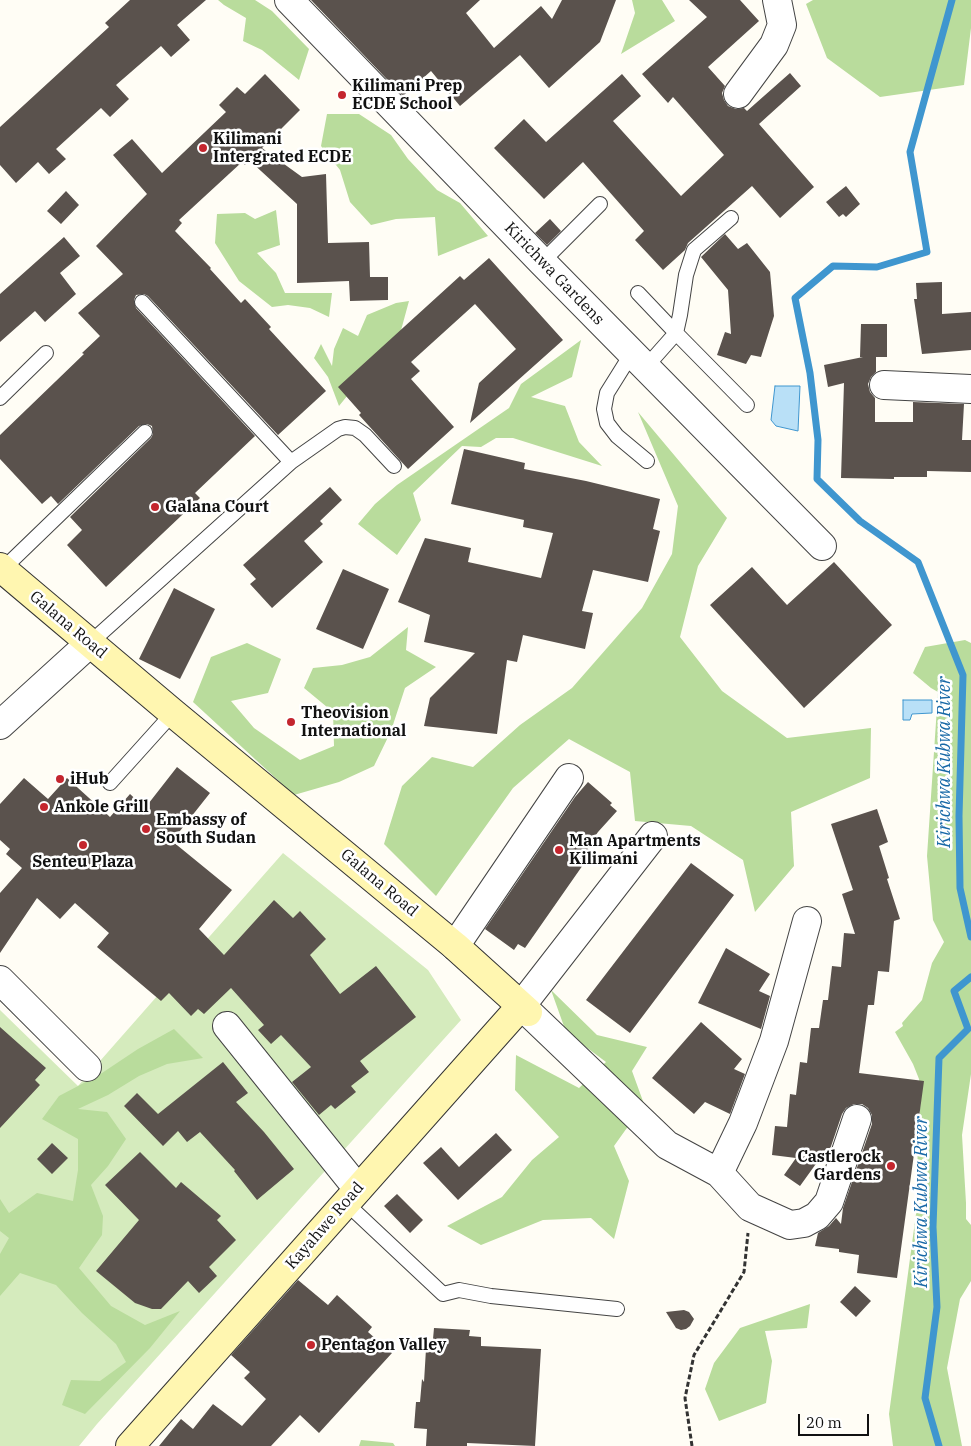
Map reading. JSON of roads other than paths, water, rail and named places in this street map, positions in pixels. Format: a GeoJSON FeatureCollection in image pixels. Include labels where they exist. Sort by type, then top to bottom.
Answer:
{"type":"FeatureCollection","features":[{"type":"Feature","properties":{"kind":"main road","name":"Galana Road"},"geometry":{"type":"LineString","coordinates":[[1,568],[455,946],[525,1009]]}},
{"type":"Feature","properties":{"kind":"main road","name":"Kayahwe Road"},"geometry":{"type":"LineString","coordinates":[[130,1446],[352,1196],[525,1009]]}},
{"type":"Feature","properties":{"kind":"street","name":"Kirichwa Gardens"},"geometry":{"type":"LineString","coordinates":[[289,0],[542,262],[822,546]]}},
{"type":"Feature","properties":{"kind":"street"},"geometry":{"type":"LineString","coordinates":[[738,94],[774,45],[782,25],[777,0]]}},
{"type":"Feature","properties":{"kind":"street"},"geometry":{"type":"LineString","coordinates":[[884,385],[971,388]]}},
{"type":"Feature","properties":{"kind":"street"},"geometry":{"type":"LineString","coordinates":[[0,725],[90,643]]}},
{"type":"Feature","properties":{"kind":"street"},"geometry":{"type":"LineString","coordinates":[[455,946],[569,778]]}},
{"type":"Feature","properties":{"kind":"street"},"geometry":{"type":"LineString","coordinates":[[525,1009],[653,836]]}},
{"type":"Feature","properties":{"kind":"street"},"geometry":{"type":"LineString","coordinates":[[719,1173],[744,1123],[774,1040],[807,921]]}},
{"type":"Feature","properties":{"kind":"street"},"geometry":{"type":"LineString","coordinates":[[0,980],[87,1067]]}},
{"type":"Feature","properties":{"kind":"street","name":"Galana Road"},"geometry":{"type":"LineString","coordinates":[[525,1009],[667,1145],[719,1173],[750,1207],[790,1225],[804,1222],[817,1216],[829,1202],[857,1119]]}},
{"type":"Feature","properties":{"kind":"street"},"geometry":{"type":"LineString","coordinates":[[227,1026],[352,1196]]}},
{"type":"Feature","properties":{"kind":"lane"},"geometry":{"type":"LineString","coordinates":[[542,262],[600,204]]}},
{"type":"Feature","properties":{"kind":"lane"},"geometry":{"type":"LineString","coordinates":[[647,461],[617,436],[607,423],[604,409],[607,393],[638,360],[676,333],[686,276],[694,250],[731,218]]}},
{"type":"Feature","properties":{"kind":"lane"},"geometry":{"type":"LineString","coordinates":[[638,293],[747,405]]}},
{"type":"Feature","properties":{"kind":"lane"},"geometry":{"type":"LineString","coordinates":[[142,302],[291,462]]}},
{"type":"Feature","properties":{"kind":"lane"},"geometry":{"type":"LineString","coordinates":[[0,398],[46,353]]}},
{"type":"Feature","properties":{"kind":"lane"},"geometry":{"type":"LineString","coordinates":[[90,643],[291,462],[338,429],[345,427],[355,428],[365,435],[394,466]]}},
{"type":"Feature","properties":{"kind":"lane"},"geometry":{"type":"LineString","coordinates":[[1,568],[145,432]]}},
{"type":"Feature","properties":{"kind":"lane"},"geometry":{"type":"LineString","coordinates":[[110,783],[173,713]]}},
{"type":"Feature","properties":{"kind":"lane"},"geometry":{"type":"LineString","coordinates":[[352,1196],[443,1294],[460,1290],[492,1296],[617,1309]]}},
{"type":"Feature","properties":{"kind":"water"},"geometry":{"type":"Polygon","coordinates":[[[775,386],[800,386],[798,431],[776,426],[771,420],[775,386]]]}},
{"type":"Feature","properties":{"kind":"water"},"geometry":{"type":"Polygon","coordinates":[[[903,700],[932,700],[932,713],[912,714],[910,720],[903,720],[903,700]]]}},
{"type":"Feature","properties":{"kind":"waterway","name":"Kirichwa Kubwa River"},"geometry":{"type":"LineString","coordinates":[[952,0],[910,152],[927,252],[877,267],[833,266],[795,298],[810,373],[818,440],[817,479],[860,521],[918,562],[963,675],[959,816],[960,888],[971,937]]}},
{"type":"Feature","properties":{"kind":"waterway","name":"Kirichwa Kubwa River"},"geometry":{"type":"LineString","coordinates":[[939,1446],[925,1398],[937,1307],[933,1227],[939,1058],[968,1029],[954,991],[971,977]]}},
{"type":"Feature","properties":{"kind":"place","name":"Kilimani Prep ECDE School"},"geometry":{"type":"Point","coordinates":[342,95]}},
{"type":"Feature","properties":{"kind":"place","name":"Kilimani Intergrated ECDE"},"geometry":{"type":"Point","coordinates":[203,148]}},
{"type":"Feature","properties":{"kind":"place","name":"Galana Court"},"geometry":{"type":"Point","coordinates":[155,507]}},
{"type":"Feature","properties":{"kind":"place","name":"Theovision International"},"geometry":{"type":"Point","coordinates":[291,722]}},
{"type":"Feature","properties":{"kind":"place","name":"iHub"},"geometry":{"type":"Point","coordinates":[60,779]}},
{"type":"Feature","properties":{"kind":"place","name":"Ankole Grill"},"geometry":{"type":"Point","coordinates":[44,807]}},
{"type":"Feature","properties":{"kind":"place","name":"Embassy of South Sudan"},"geometry":{"type":"Point","coordinates":[146,829]}},
{"type":"Feature","properties":{"kind":"place","name":"Senteu Plaza"},"geometry":{"type":"Point","coordinates":[83,845]}},
{"type":"Feature","properties":{"kind":"place","name":"Man Apartments Kilimani"},"geometry":{"type":"Point","coordinates":[559,850]}},
{"type":"Feature","properties":{"kind":"place","name":"Castlerock Gardens"},"geometry":{"type":"Point","coordinates":[891,1166]}},
{"type":"Feature","properties":{"kind":"place","name":"Pentagon Valley"},"geometry":{"type":"Point","coordinates":[311,1345]}}]}
